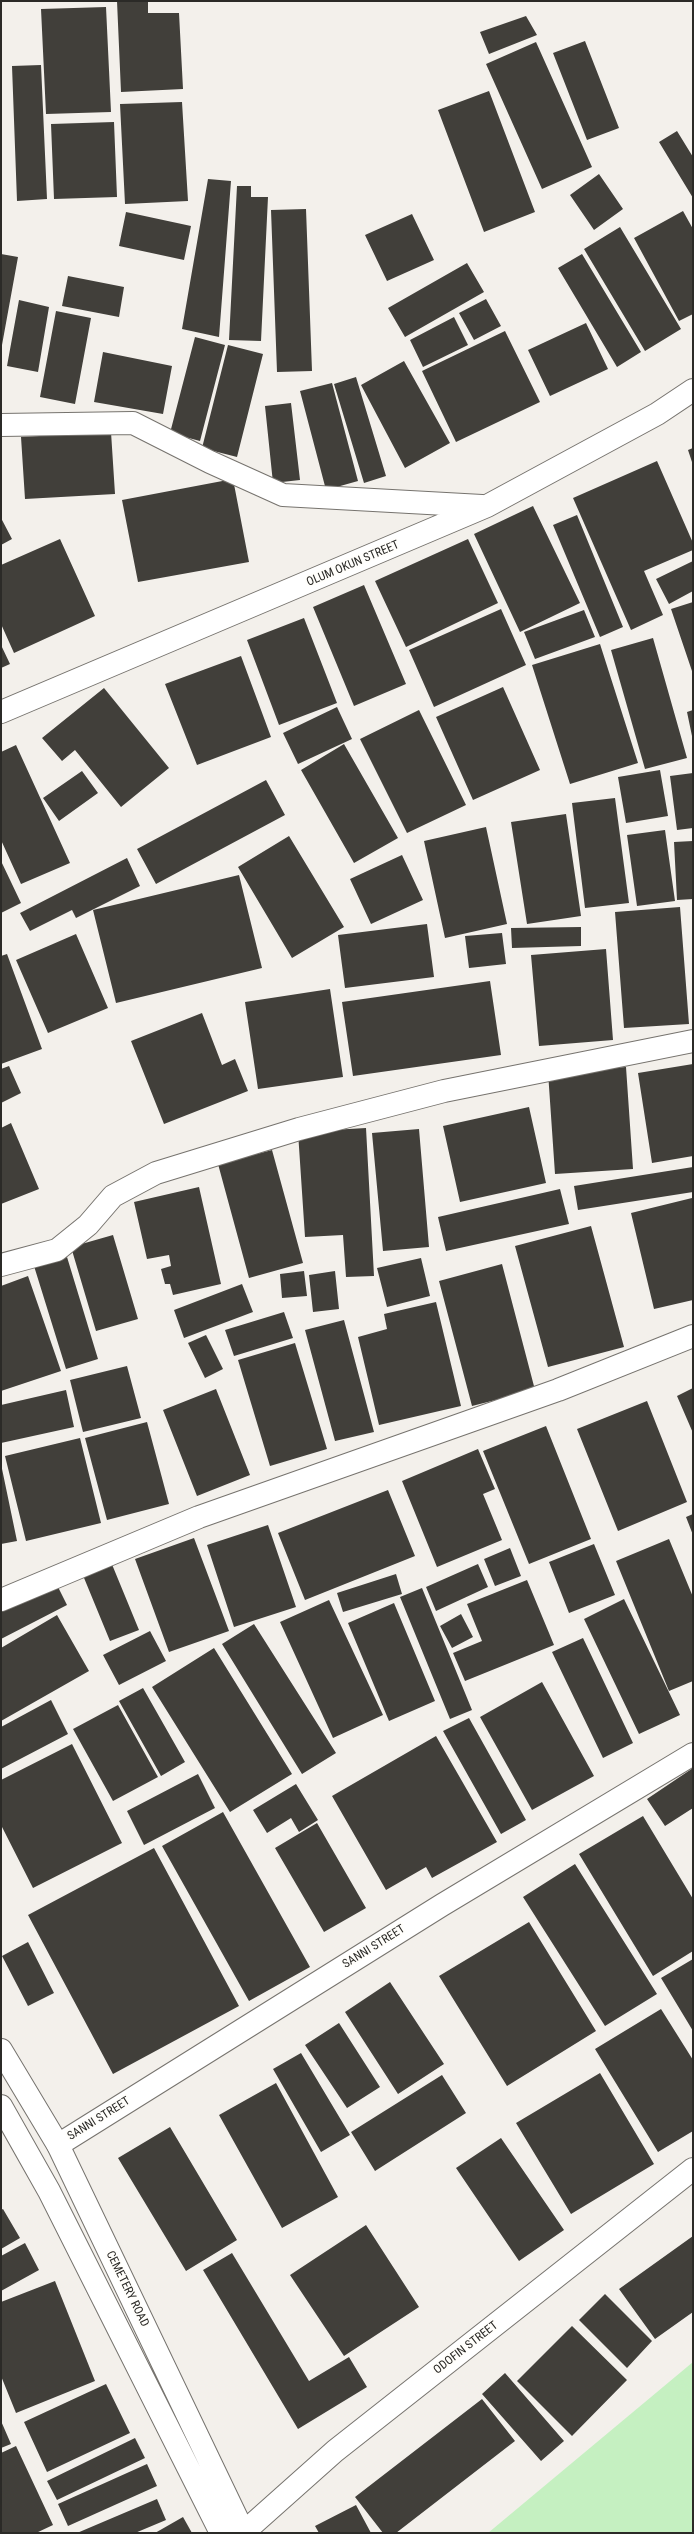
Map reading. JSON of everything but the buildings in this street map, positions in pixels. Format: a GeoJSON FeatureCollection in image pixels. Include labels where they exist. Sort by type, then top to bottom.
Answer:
{"type":"FeatureCollection","features":[{"type":"Feature","properties":{"kind":"street","name":"OLUM OKUN STREET"},"geometry":{"type":"LineString","coordinates":[[1,712],[487,506],[657,414],[693,390]]}},
{"type":"Feature","properties":{"kind":"street"},"geometry":{"type":"LineString","coordinates":[[1,425],[134,423],[210,462],[283,496],[487,506]]}},
{"type":"Feature","properties":{"kind":"street"},"geometry":{"type":"LineString","coordinates":[[1,1265],[57,1250],[88,1225],[113,1196],[156,1173],[299,1129],[444,1090],[693,1041]]}},
{"type":"Feature","properties":{"kind":"street"},"geometry":{"type":"LineString","coordinates":[[1,1600],[200,1517],[558,1390],[693,1336]]}},
{"type":"Feature","properties":{"kind":"street","name":"SANNI STREET"},"geometry":{"type":"LineString","coordinates":[[58,2145],[442,1905],[693,1754]]}},
{"type":"Feature","properties":{"kind":"street","name":"CEMETERY ROAD"},"geometry":{"type":"LineString","coordinates":[[1,2050],[58,2145],[244,2533]]}},
{"type":"Feature","properties":{"kind":"street","name":"CEMETERY ROAD"},"geometry":{"type":"LineString","coordinates":[[1,2106],[49,2191],[221,2533]]}},
{"type":"Feature","properties":{"kind":"street","name":"ODOFIN STREET"},"geometry":{"type":"LineString","coordinates":[[244,2533],[335,2451],[693,2169]]}},
{"type":"Feature","properties":{"kind":"green space"},"geometry":{"type":"Polygon","coordinates":[[[693,2362],[693,2533],[488,2533],[693,2362]]]}}]}
